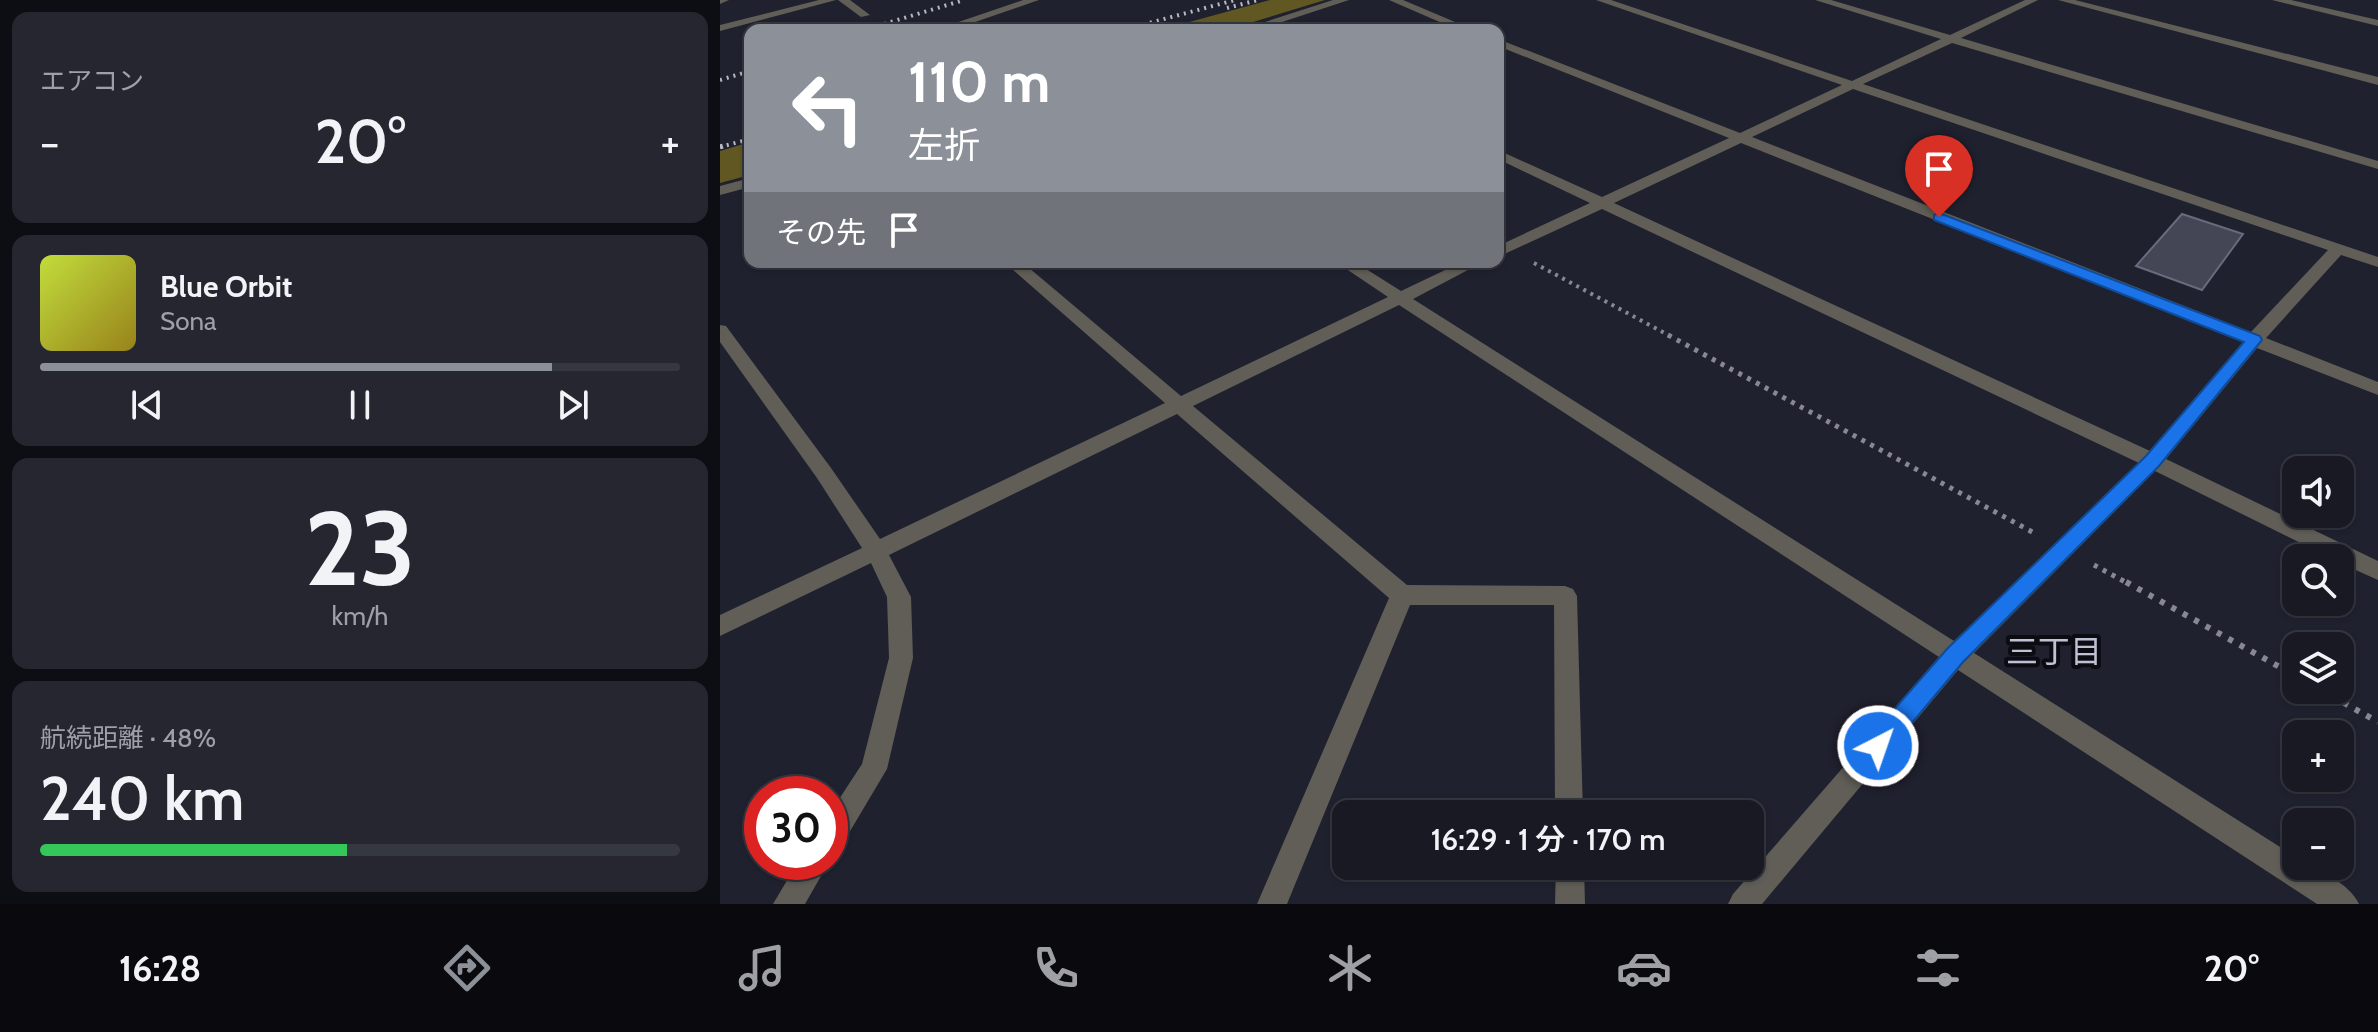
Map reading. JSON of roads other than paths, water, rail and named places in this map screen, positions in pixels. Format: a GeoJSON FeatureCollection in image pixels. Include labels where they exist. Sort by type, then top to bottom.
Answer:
{"type":"FeatureCollection","features":[{"type":"Feature","properties":{"kind":"street"},"geometry":{"type":"LineString","coordinates":[[720,28],[831,0]]}},
{"type":"Feature","properties":{"kind":"street"},"geometry":{"type":"LineString","coordinates":[[843,0],[865,15]]}},
{"type":"Feature","properties":{"kind":"street"},"geometry":{"type":"LineString","coordinates":[[960,24],[1034,0]]}},
{"type":"Feature","properties":{"kind":"street"},"geometry":{"type":"LineString","coordinates":[[1266,24],[1344,0]]}},
{"type":"Feature","properties":{"kind":"street"},"geometry":{"type":"LineString","coordinates":[[1394,0],[1453,24]]}},
{"type":"Feature","properties":{"kind":"street"},"geometry":{"type":"LineString","coordinates":[[1601,0],[1851,87],[2378,262]]}},
{"type":"Feature","properties":{"kind":"street"},"geometry":{"type":"LineString","coordinates":[[1820,0],[2378,165]]}},
{"type":"Feature","properties":{"kind":"street"},"geometry":{"type":"LineString","coordinates":[[1504,249],[2033,0]]}},
{"type":"Feature","properties":{"kind":"street"},"geometry":{"type":"LineString","coordinates":[[2063,0],[2378,81]]}},
{"type":"Feature","properties":{"kind":"street"},"geometry":{"type":"LineString","coordinates":[[2277,0],[2378,23]]}},
{"type":"Feature","properties":{"kind":"street"},"geometry":{"type":"LineString","coordinates":[[1504,44],[2378,389]]}},
{"type":"Feature","properties":{"kind":"street"},"geometry":{"type":"LineString","coordinates":[[1504,157],[2153,461],[2378,571]]}},
{"type":"Feature","properties":{"kind":"street"},"geometry":{"type":"LineString","coordinates":[[720,191],[744,184]]}},
{"type":"Feature","properties":{"kind":"street"},"geometry":{"type":"LineString","coordinates":[[1743,904],[1955,656],[2153,461],[2254,340],[2338,249]]}},
{"type":"Feature","properties":{"kind":"street"},"geometry":{"type":"LineString","coordinates":[[1019,268],[1402,595],[1565,596],[1569,800]]}},
{"type":"Feature","properties":{"kind":"street"},"geometry":{"type":"LineString","coordinates":[[1353,268],[2344,904]]}},
{"type":"Feature","properties":{"kind":"street"},"geometry":{"type":"LineString","coordinates":[[720,626],[877,553],[1462,268]]}},
{"type":"Feature","properties":{"kind":"street"},"geometry":{"type":"LineString","coordinates":[[720,330],[824,473],[877,553],[899,597],[901,658],[874,769],[848,810]]}},
{"type":"Feature","properties":{"kind":"street"},"geometry":{"type":"LineString","coordinates":[[1272,904],[1402,595]]}},
{"type":"Feature","properties":{"kind":"street"},"geometry":{"type":"LineString","coordinates":[[788,904],[803,880]]}},
{"type":"Feature","properties":{"kind":"street"},"geometry":{"type":"LineString","coordinates":[[1570,880],[1570,904]]}},
{"type":"Feature","properties":{"kind":"railway"},"geometry":{"type":"LineString","coordinates":[[884,24],[964,0]]}},
{"type":"Feature","properties":{"kind":"railway"},"geometry":{"type":"LineString","coordinates":[[1145,24],[1235,0]]}},
{"type":"Feature","properties":{"kind":"railway"},"geometry":{"type":"LineString","coordinates":[[1227,8],[1258,0]]}},
{"type":"Feature","properties":{"kind":"railway"},"geometry":{"type":"LineString","coordinates":[[720,80],[744,73]]}},
{"type":"Feature","properties":{"kind":"railway"},"geometry":{"type":"LineString","coordinates":[[720,147],[744,141]]}},
{"type":"Feature","properties":{"kind":"railway"},"geometry":{"type":"LineString","coordinates":[[720,147],[726,145]]}},
{"type":"Feature","properties":{"kind":"district","name":"三丁目"},"geometry":{"type":"Point","coordinates":[2054,651]}}]}
